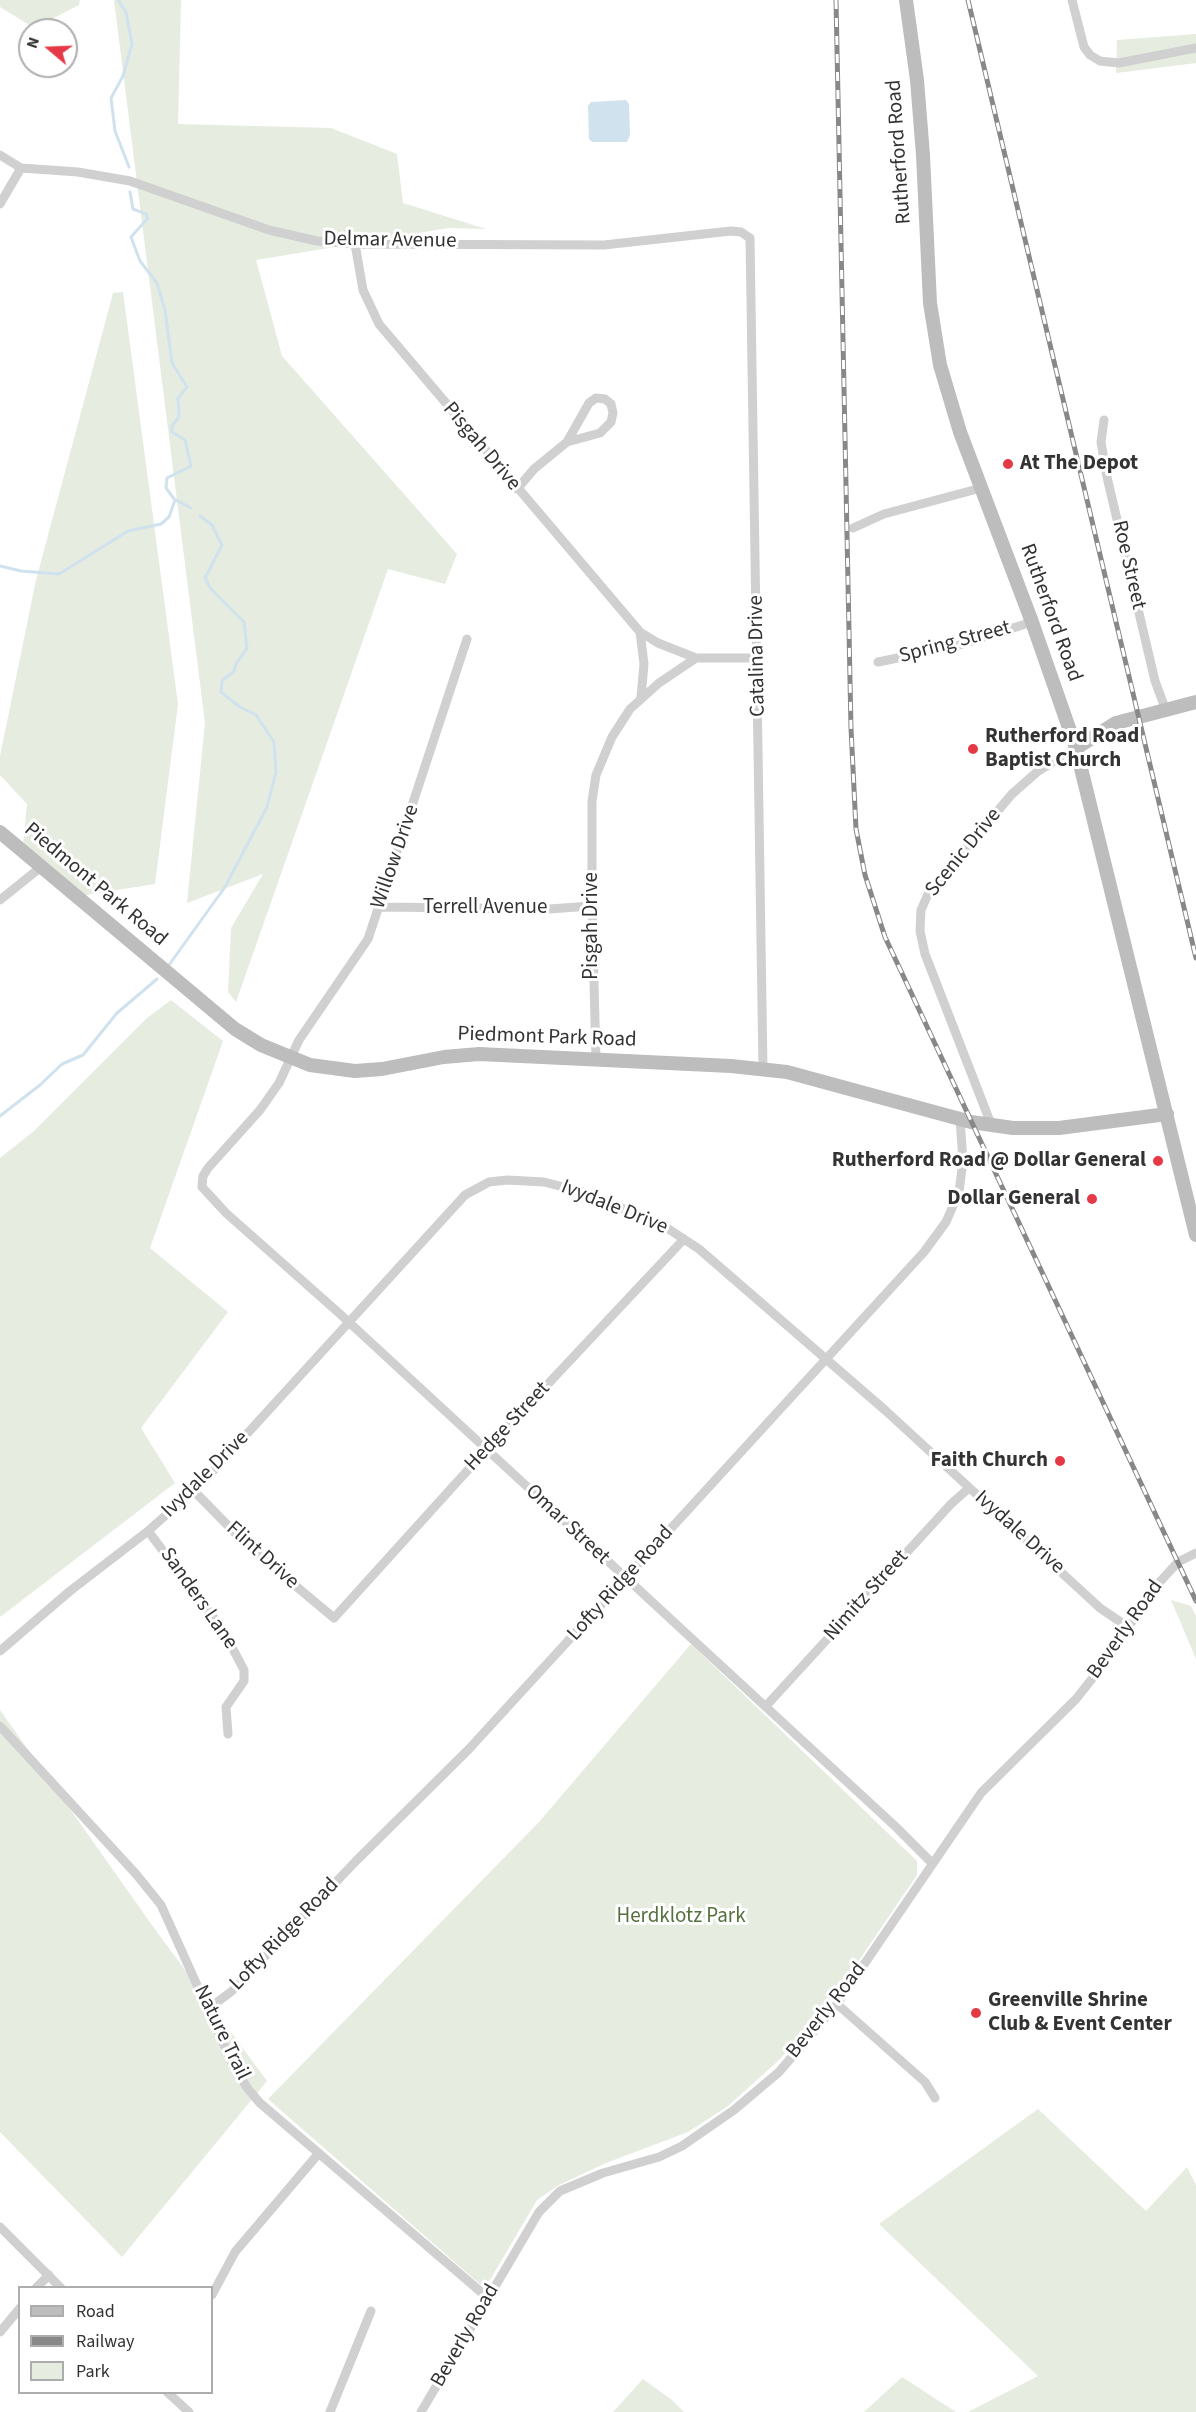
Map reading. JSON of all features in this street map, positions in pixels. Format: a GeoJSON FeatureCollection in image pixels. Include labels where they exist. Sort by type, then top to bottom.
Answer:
{"type":"FeatureCollection","features":[{"type":"Feature","properties":{"kind":"street","name":"Rutherford Road"},"geometry":{"type":"LineString","coordinates":[[906,0],[918,91],[928,279],[933,328],[950,403],[1032,622],[1076,748],[1196,1235]]}},
{"type":"Feature","properties":{"kind":"street"},"geometry":{"type":"LineString","coordinates":[[1072,0],[1081,38],[1090,56],[1100,61],[1119,63],[1196,48]]}},
{"type":"Feature","properties":{"kind":"street","name":"Delmar Avenue"},"geometry":{"type":"LineString","coordinates":[[0,155],[21,168],[78,172],[130,181],[268,230],[317,241],[356,244],[604,245],[731,231],[747,234],[752,242]]}},
{"type":"Feature","properties":{"kind":"street"},"geometry":{"type":"LineString","coordinates":[[0,204],[21,168]]}},
{"type":"Feature","properties":{"kind":"street","name":"Catalina Drive"},"geometry":{"type":"LineString","coordinates":[[752,242],[763,1069]]}},
{"type":"Feature","properties":{"kind":"street","name":"Pisgah Drive"},"geometry":{"type":"LineString","coordinates":[[356,244],[363,290],[379,324],[640,632],[658,644],[696,658],[758,658]]}},
{"type":"Feature","properties":{"kind":"street"},"geometry":{"type":"LineString","coordinates":[[517,489],[534,469],[567,442],[592,400],[600,398],[611,404],[613,418],[604,430],[567,442]]}},
{"type":"Feature","properties":{"kind":"street","name":"Roe Street"},"geometry":{"type":"LineString","coordinates":[[1104,420],[1101,442],[1107,477],[1155,681],[1166,708]]}},
{"type":"Feature","properties":{"kind":"street"},"geometry":{"type":"LineString","coordinates":[[854,528],[884,514],[981,488]]}},
{"type":"Feature","properties":{"kind":"street","name":"Spring Street"},"geometry":{"type":"LineString","coordinates":[[878,662],[956,646],[1032,622]]}},
{"type":"Feature","properties":{"kind":"street"},"geometry":{"type":"LineString","coordinates":[[640,632],[644,664],[641,697]]}},
{"type":"Feature","properties":{"kind":"street","name":"Willow Drive"},"geometry":{"type":"LineString","coordinates":[[202,1187],[203,1176],[208,1168],[260,1110],[292,1059],[299,1040],[368,939],[467,639]]}},
{"type":"Feature","properties":{"kind":"street","name":"Pisgah Drive"},"geometry":{"type":"LineString","coordinates":[[596,1060],[591,906],[592,801],[596,776],[612,737],[641,697],[696,658]]}},
{"type":"Feature","properties":{"kind":"street"},"geometry":{"type":"LineString","coordinates":[[1076,748],[1116,723],[1166,708],[1196,702]]}},
{"type":"Feature","properties":{"kind":"street","name":"Scenic Drive"},"geometry":{"type":"LineString","coordinates":[[991,1124],[925,954],[920,932],[921,910],[929,892],[1012,795],[1037,772],[1076,748]]}},
{"type":"Feature","properties":{"kind":"street","name":"Piedmont Park Road"},"geometry":{"type":"LineString","coordinates":[[0,832],[226,1022],[261,1045],[292,1059],[325,1069],[355,1071],[466,1054],[596,1060],[763,1069],[804,1076],[960,1119],[1024,1128],[1059,1128],[1167,1114]]}},
{"type":"Feature","properties":{"kind":"street"},"geometry":{"type":"LineString","coordinates":[[0,900],[41,867]]}},
{"type":"Feature","properties":{"kind":"street","name":"Terrell Avenue"},"geometry":{"type":"LineString","coordinates":[[379,907],[549,909],[591,906]]}},
{"type":"Feature","properties":{"kind":"street","name":"Lofty Ridge Road"},"geometry":{"type":"LineString","coordinates":[[208,2009],[227,1996],[469,1749],[924,1252],[954,1207],[962,1175],[963,1145],[960,1119]]}},
{"type":"Feature","properties":{"kind":"street","name":"Ivydale Drive"},"geometry":{"type":"LineString","coordinates":[[0,1651],[70,1591],[148,1532],[194,1491],[465,1195],[489,1182],[527,1180],[555,1184],[624,1208],[664,1226],[684,1239],[827,1358],[1100,1608],[1128,1627]]}},
{"type":"Feature","properties":{"kind":"street","name":"Omar Street"},"geometry":{"type":"LineString","coordinates":[[202,1187],[220,1207],[350,1323],[766,1706],[932,1863]]}},
{"type":"Feature","properties":{"kind":"street","name":"Hedge Street"},"geometry":{"type":"LineString","coordinates":[[334,1618],[486,1450],[684,1239]]}},
{"type":"Feature","properties":{"kind":"street","name":"Nimitz Street"},"geometry":{"type":"LineString","coordinates":[[766,1706],[951,1504],[969,1488]]}},
{"type":"Feature","properties":{"kind":"street","name":"Flint Drive"},"geometry":{"type":"LineString","coordinates":[[194,1491],[248,1546],[334,1618]]}},
{"type":"Feature","properties":{"kind":"street","name":"Sanders Lane"},"geometry":{"type":"LineString","coordinates":[[148,1532],[223,1630],[244,1670],[244,1681],[226,1707],[228,1734]]}},
{"type":"Feature","properties":{"kind":"street","name":"Beverly Road"},"geometry":{"type":"LineString","coordinates":[[421,2412],[534,2219],[560,2191],[603,2173],[659,2157],[702,2134],[779,2072],[837,2004],[981,1793],[1076,1699],[1168,1572],[1178,1562],[1196,1553]]}},
{"type":"Feature","properties":{"kind":"street","name":"Nature Trail"},"geometry":{"type":"LineString","coordinates":[[0,1726],[151,1891],[169,1919],[233,2065],[248,2089],[488,2298]]}},
{"type":"Feature","properties":{"kind":"street"},"geometry":{"type":"LineString","coordinates":[[837,2004],[925,2082],[935,2098]]}},
{"type":"Feature","properties":{"kind":"street"},"geometry":{"type":"LineString","coordinates":[[213,2293],[235,2252],[319,2153]]}},
{"type":"Feature","properties":{"kind":"street"},"geometry":{"type":"LineString","coordinates":[[0,2227],[59,2286]]}},
{"type":"Feature","properties":{"kind":"street"},"geometry":{"type":"LineString","coordinates":[[38,2286],[49,2275]]}},
{"type":"Feature","properties":{"kind":"street"},"geometry":{"type":"LineString","coordinates":[[0,2332],[18,2310]]}},
{"type":"Feature","properties":{"kind":"street"},"geometry":{"type":"LineString","coordinates":[[330,2412],[371,2311]]}},
{"type":"Feature","properties":{"kind":"street"},"geometry":{"type":"LineString","coordinates":[[169,2394],[189,2412]]}},
{"type":"Feature","properties":{"kind":"green space"},"geometry":{"type":"Polygon","coordinates":[[[0,0],[80,0],[79,5],[54,18],[18,18],[0,7],[0,0]]]}},
{"type":"Feature","properties":{"kind":"green space"},"geometry":{"type":"Polygon","coordinates":[[[114,0],[181,0],[178,124],[331,128],[397,154],[403,203],[486,229],[449,228],[256,260],[282,356],[457,554],[445,584],[388,569],[236,1002],[228,992],[231,928],[263,874],[187,903],[205,723],[114,0]]]}},
{"type":"Feature","properties":{"kind":"green space"},"geometry":{"type":"Polygon","coordinates":[[[1196,34],[1196,63],[1116,73],[1117,40],[1196,34]]]}},
{"type":"Feature","properties":{"kind":"green space"},"geometry":{"type":"Polygon","coordinates":[[[123,292],[178,704],[155,884],[85,895],[23,847],[27,804],[0,775],[0,756],[36,580],[113,293],[123,292]]]}},
{"type":"Feature","properties":{"kind":"green space"},"geometry":{"type":"Polygon","coordinates":[[[171,1000],[223,1041],[150,1248],[228,1312],[141,1428],[175,1483],[0,1617],[0,1158],[34,1131],[147,1018],[171,1000]]]}},
{"type":"Feature","properties":{"kind":"green space"},"geometry":{"type":"Polygon","coordinates":[[[1171,1600],[1191,1606],[1196,1616],[1196,1659],[1171,1600]]]}},
{"type":"Feature","properties":{"kind":"green space","name":"Herdklotz Park"},"geometry":{"type":"Polygon","coordinates":[[[691,1644],[917,1861],[917,1875],[847,1978],[812,2024],[779,2060],[728,2106],[688,2132],[606,2163],[559,2185],[537,2200],[490,2280],[482,2286],[268,2099],[539,1822],[691,1644]]]}},
{"type":"Feature","properties":{"kind":"green space"},"geometry":{"type":"Polygon","coordinates":[[[0,1710],[154,1928],[267,2081],[122,2257],[0,2132],[0,1710]]]}},
{"type":"Feature","properties":{"kind":"green space"},"geometry":{"type":"Polygon","coordinates":[[[1038,2109],[1146,2211],[1187,2167],[1196,2185],[1196,2412],[968,2412],[1038,2376],[879,2224],[1038,2109]]]}},
{"type":"Feature","properties":{"kind":"green space"},"geometry":{"type":"Polygon","coordinates":[[[902,2377],[956,2412],[864,2412],[902,2377]]]}},
{"type":"Feature","properties":{"kind":"green space"},"geometry":{"type":"Polygon","coordinates":[[[643,2379],[672,2400],[684,2412],[613,2412],[643,2379]]]}},
{"type":"Feature","properties":{"kind":"water"},"geometry":{"type":"Polygon","coordinates":[[[626,100],[629,104],[630,135],[627,142],[592,142],[589,139],[588,106],[591,102],[626,100]]]}},
{"type":"Feature","properties":{"kind":"waterway"},"geometry":{"type":"LineString","coordinates":[[118,0],[126,12],[132,44],[123,76],[111,98],[115,131],[129,167]]}},
{"type":"Feature","properties":{"kind":"waterway"},"geometry":{"type":"LineString","coordinates":[[130,192],[133,209],[146,214],[148,218],[131,237],[140,261],[157,283],[165,310],[172,363],[187,387],[178,398],[179,417],[172,426],[172,432],[185,440],[191,466],[167,478],[166,488],[174,499],[191,508]]}},
{"type":"Feature","properties":{"kind":"waterway"},"geometry":{"type":"LineString","coordinates":[[0,566],[21,571],[59,574],[128,531],[161,524],[169,517],[175,500]]}},
{"type":"Feature","properties":{"kind":"waterway"},"geometry":{"type":"LineString","coordinates":[[169,965],[225,887],[267,807],[276,772],[274,742],[256,715],[240,707],[221,692],[222,681],[234,671],[247,648],[244,622],[211,589],[205,578],[222,545],[212,525],[200,516]]}},
{"type":"Feature","properties":{"kind":"waterway"},"geometry":{"type":"LineString","coordinates":[[0,1116],[40,1085],[62,1064],[83,1055],[117,1013],[157,979]]}},
{"type":"Feature","properties":{"kind":"railway"},"geometry":{"type":"LineString","coordinates":[[836,0],[851,728],[856,829],[865,875],[885,937],[1196,1601]]}},
{"type":"Feature","properties":{"kind":"railway"},"geometry":{"type":"LineString","coordinates":[[968,0],[1196,958]]}},
{"type":"Feature","properties":{"kind":"place","name":"At The Depot"},"geometry":{"type":"Point","coordinates":[1008,464]}},
{"type":"Feature","properties":{"kind":"place","name":"Rutherford Road Baptist Church"},"geometry":{"type":"Point","coordinates":[973,749]}},
{"type":"Feature","properties":{"kind":"place","name":"Rutherford Road @ Dollar General"},"geometry":{"type":"Point","coordinates":[1158,1161]}},
{"type":"Feature","properties":{"kind":"place","name":"Dollar General"},"geometry":{"type":"Point","coordinates":[1092,1199]}},
{"type":"Feature","properties":{"kind":"place","name":"Faith Church"},"geometry":{"type":"Point","coordinates":[1060,1461]}},
{"type":"Feature","properties":{"kind":"place","name":"Greenville Shrine Club & Event Center"},"geometry":{"type":"Point","coordinates":[976,2013]}}]}
